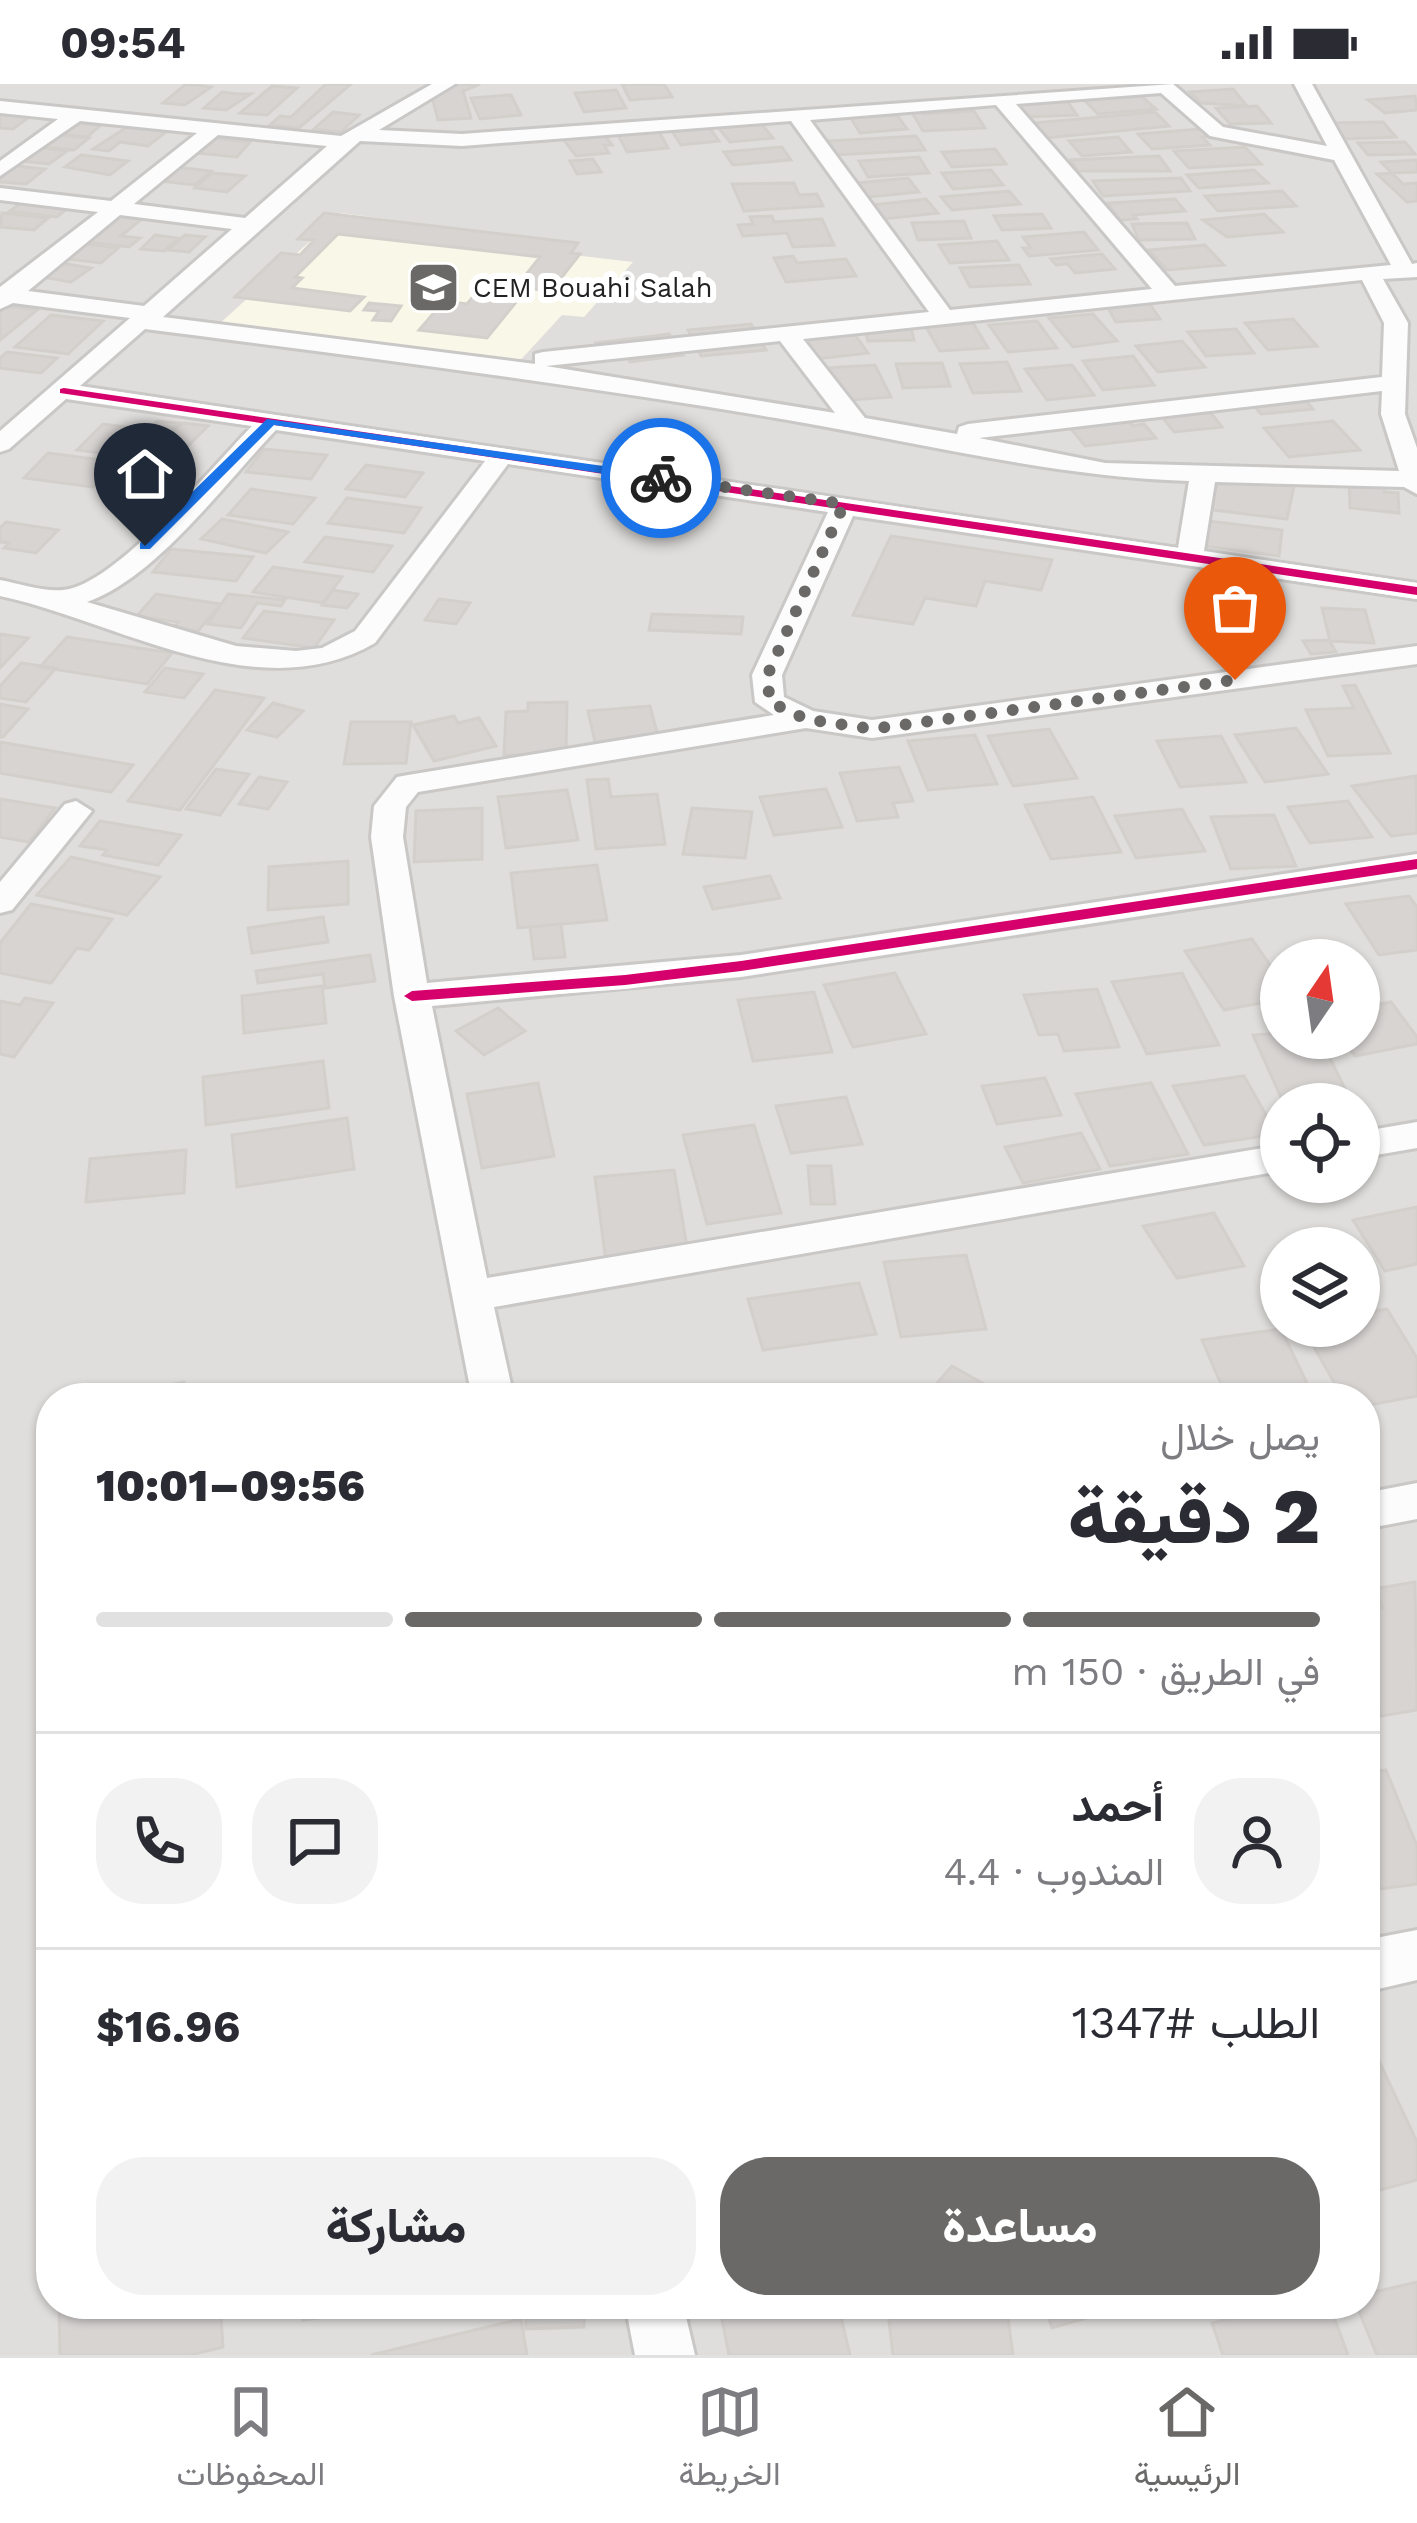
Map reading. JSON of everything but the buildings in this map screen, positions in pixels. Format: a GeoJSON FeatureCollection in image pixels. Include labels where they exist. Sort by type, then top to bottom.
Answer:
{"type":"FeatureCollection","features":[{"type":"Feature","properties":{"kind":"street"},"geometry":{"type":"LineString","coordinates":[[0,444],[351,139],[446,84]]}},
{"type":"Feature","properties":{"kind":"street"},"geometry":{"type":"LineString","coordinates":[[484,365],[1411,271],[1303,84]]}},
{"type":"Feature","properties":{"kind":"street"},"geometry":{"type":"LineString","coordinates":[[0,107],[211,131],[462,140],[1164,85],[1217,132],[1342,155]]}},
{"type":"Feature","properties":{"kind":"street"},"geometry":{"type":"LineString","coordinates":[[1001,99],[1169,293]]}},
{"type":"Feature","properties":{"kind":"street"},"geometry":{"type":"LineString","coordinates":[[0,170],[76,115]]}},
{"type":"Feature","properties":{"kind":"street"},"geometry":{"type":"LineString","coordinates":[[797,115],[944,317]]}},
{"type":"Feature","properties":{"kind":"street"},"geometry":{"type":"LineString","coordinates":[[3,297],[211,131]]}},
{"type":"Feature","properties":{"kind":"street"},"geometry":{"type":"LineString","coordinates":[[0,194],[254,225]]}},
{"type":"Feature","properties":{"kind":"street"},"geometry":{"type":"LineString","coordinates":[[3,297],[484,365],[927,436],[1105,471],[1414,482],[1393,414],[1396,323],[1369,273]]}},
{"type":"Feature","properties":{"kind":"street"},"geometry":{"type":"LineString","coordinates":[[786,333],[857,425]]}},
{"type":"Feature","properties":{"kind":"street"},"geometry":{"type":"LineString","coordinates":[[927,436],[1392,383]]}},
{"type":"Feature","properties":{"kind":"street"},"geometry":{"type":"LineString","coordinates":[[64,392],[1417,591]]}},
{"type":"Feature","properties":{"kind":"street"},"geometry":{"type":"LineString","coordinates":[[53,599],[81,595],[114,577],[271,421]]}},
{"type":"Feature","properties":{"kind":"street"},"geometry":{"type":"LineString","coordinates":[[0,588],[239,653],[298,661],[339,653],[365,637],[502,455]]}},
{"type":"Feature","properties":{"kind":"street"},"geometry":{"type":"LineString","coordinates":[[1190,557],[1203,476]]}},
{"type":"Feature","properties":{"kind":"street"},"geometry":{"type":"LineString","coordinates":[[844,504],[767,676],[770,702],[806,719],[872,729],[1417,655]]}},
{"type":"Feature","properties":{"kind":"street"},"geometry":{"type":"LineString","coordinates":[[490,1383],[412,996],[387,837],[390,806],[408,784],[806,719]]}},
{"type":"Feature","properties":{"kind":"street"},"geometry":{"type":"LineString","coordinates":[[0,903],[76,811]]}},
{"type":"Feature","properties":{"kind":"street"},"geometry":{"type":"LineString","coordinates":[[412,996],[741,966],[1417,864]]}},
{"type":"Feature","properties":{"kind":"street"},"geometry":{"type":"LineString","coordinates":[[1380,1141],[1417,1135]]}},
{"type":"Feature","properties":{"kind":"street"},"geometry":{"type":"LineString","coordinates":[[471,1296],[1260,1162]]}},
{"type":"Feature","properties":{"kind":"street"},"geometry":{"type":"LineString","coordinates":[[1380,1508],[1417,1501]]}},
{"type":"Feature","properties":{"kind":"street"},"geometry":{"type":"LineString","coordinates":[[1380,1963],[1417,1955]]}},
{"type":"Feature","properties":{"kind":"street"},"geometry":{"type":"LineString","coordinates":[[657,2319],[665,2355]]}},
{"type":"Feature","properties":{"kind":"shaded area"},"geometry":{"type":"Polygon","coordinates":[[[0,84],[1417,84],[1417,2355],[0,2355],[0,84]]]}},
{"type":"Feature","properties":{"kind":"shaded area","name":"CEM Bouahi Salah"},"geometry":{"type":"Polygon","coordinates":[[[341,213],[538,239],[531,250],[633,262],[584,317],[562,315],[516,365],[218,325],[341,213]]]}},
{"type":"Feature","properties":{"kind":"cycle path"},"geometry":{"type":"LineString","coordinates":[[64,391],[1417,591]]}},
{"type":"Feature","properties":{"kind":"cycle path"},"geometry":{"type":"LineString","coordinates":[[412,996],[741,966],[1417,864]]}},
{"type":"Feature","properties":{"kind":"way so far"},"geometry":{"type":"LineString","coordinates":[[661,478],[844,504],[767,676],[770,702],[806,719],[872,729],[1235,680]]}},
{"type":"Feature","properties":{"kind":"place","name":"CEM Bouahi Salah"},"geometry":{"type":"Point","coordinates":[434,288]}},
{"type":"Feature","properties":{"kind":"route"},"geometry":{"type":"LineString","coordinates":[[145,546],[271,421],[661,478]]}}]}
